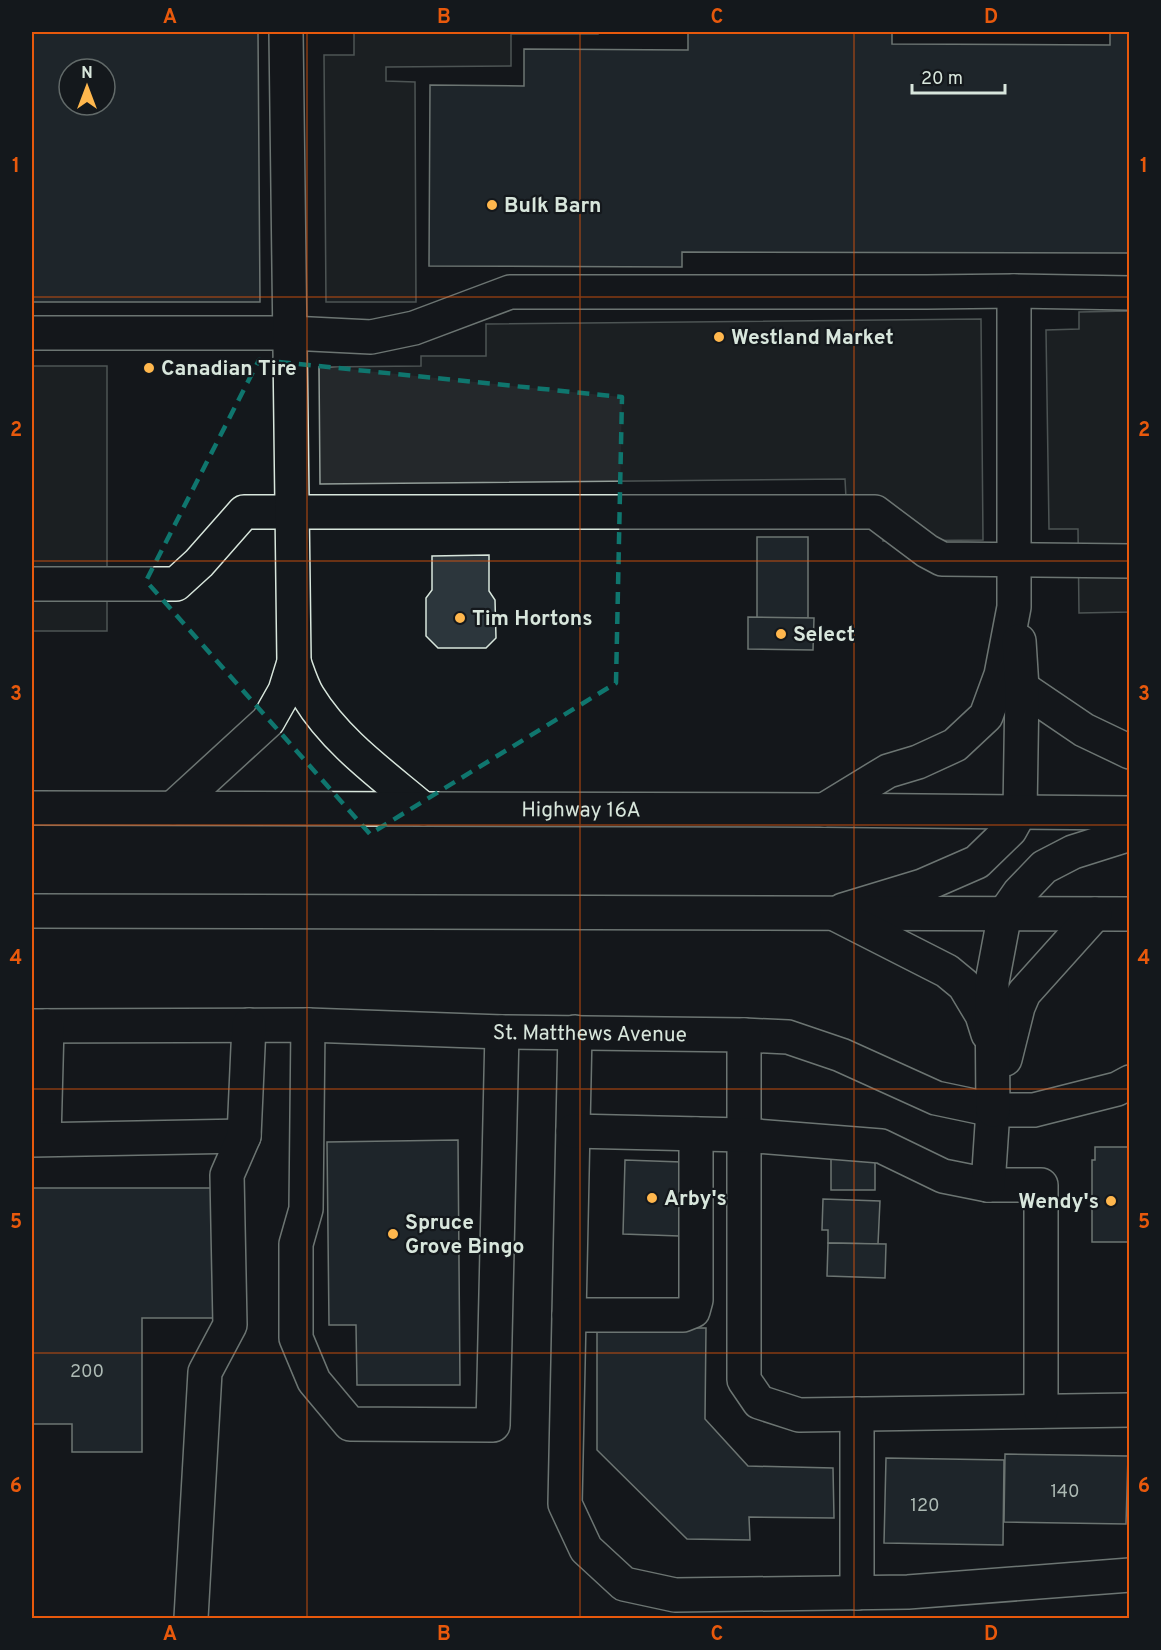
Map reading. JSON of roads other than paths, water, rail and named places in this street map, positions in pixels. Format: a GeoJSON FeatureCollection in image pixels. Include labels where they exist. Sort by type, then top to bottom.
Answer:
{"type":"FeatureCollection","features":[{"type":"Feature","properties":{"kind":"main road"},"geometry":{"type":"LineString","coordinates":[[173,808],[268,721],[285,691],[294,662],[286,32]]}},
{"type":"Feature","properties":{"kind":"main road"},"geometry":{"type":"LineString","coordinates":[[832,913],[922,886],[977,862],[1010,830],[1020,812],[1022,688],[1014,607],[1014,291]]}},
{"type":"Feature","properties":{"kind":"main road"},"geometry":{"type":"LineString","coordinates":[[32,333],[290,333],[371,337],[414,328],[510,292],[1014,291],[1130,293]]}},
{"type":"Feature","properties":{"kind":"main road"},"geometry":{"type":"LineString","coordinates":[[32,584],[176,584],[200,563],[244,512],[875,512],[927,551],[942,559],[1130,561]]}},
{"type":"Feature","properties":{"kind":"main road"},"geometry":{"type":"LineString","coordinates":[[824,810],[888,771],[918,762],[955,745],[986,716],[1001,675],[1014,607]]}},
{"type":"Feature","properties":{"kind":"main road"},"geometry":{"type":"LineString","coordinates":[[294,662],[307,694],[326,721],[423,809]]}},
{"type":"Feature","properties":{"kind":"main road"},"geometry":{"type":"LineString","coordinates":[[1022,688],[1084,730],[1130,752]]}},
{"type":"Feature","properties":{"kind":"main road","name":"Highway 16A"},"geometry":{"type":"LineString","coordinates":[[32,808],[1130,813]]}},
{"type":"Feature","properties":{"kind":"main road"},"geometry":{"type":"LineString","coordinates":[[988,1185],[993,1110],[992,982],[1005,913],[1019,893],[1044,867],[1072,852],[1130,834]]}},
{"type":"Feature","properties":{"kind":"main road"},"geometry":{"type":"LineString","coordinates":[[32,911],[1130,914]]}},
{"type":"Feature","properties":{"kind":"main road"},"geometry":{"type":"LineString","coordinates":[[832,913],[947,971],[964,985],[981,1015],[992,1049]]}},
{"type":"Feature","properties":{"kind":"main road"},"geometry":{"type":"LineString","coordinates":[[993,1110],[1018,1007],[1024,993],[1095,914]]}},
{"type":"Feature","properties":{"kind":"main road"},"geometry":{"type":"LineString","coordinates":[[191,1618],[205,1372],[230,1325],[227,1175],[244,1136],[249,1025]]}},
{"type":"Feature","properties":{"kind":"main road"},"geometry":{"type":"LineString","coordinates":[[308,1025],[306,1209],[296,1244],[296,1338],[314,1382],[350,1424],[493,1425],[502,1032]]}},
{"type":"Feature","properties":{"kind":"main road","name":"St. Matthews Avenue"},"geometry":{"type":"LineString","coordinates":[[39,1026],[308,1025],[502,1032],[788,1037],[841,1055],[936,1098],[993,1110],[1034,1110],[1117,1089],[1130,1082]]}},
{"type":"Feature","properties":{"kind":"main road"},"geometry":{"type":"LineString","coordinates":[[39,1026],[38,1139],[244,1136]]}},
{"type":"Feature","properties":{"kind":"main road"},"geometry":{"type":"LineString","coordinates":[[575,1032],[565,1504],[586,1549],[624,1584],[675,1595],[908,1592],[1130,1575]]}},
{"type":"Feature","properties":{"kind":"main road"},"geometry":{"type":"LineString","coordinates":[[744,1035],[744,1380],[759,1402],[798,1415],[1130,1410]]}},
{"type":"Feature","properties":{"kind":"main road"},"geometry":{"type":"LineString","coordinates":[[573,1131],[743,1135],[881,1146],[943,1176],[988,1185],[1041,1185],[1041,1411]]}},
{"type":"Feature","properties":{"kind":"main road"},"geometry":{"type":"LineString","coordinates":[[569,1315],[683,1315],[693,1311],[696,1300],[696,1134]]}},
{"type":"Feature","properties":{"kind":"main road"},"geometry":{"type":"LineString","coordinates":[[857,1414],[857,1593]]}},
{"type":"Feature","properties":{"kind":"place","name":"Bulk Barn"},"geometry":{"type":"Point","coordinates":[492,205]}},
{"type":"Feature","properties":{"kind":"place","name":"Westland Market"},"geometry":{"type":"Point","coordinates":[719,337]}},
{"type":"Feature","properties":{"kind":"place","name":"Canadian Tire"},"geometry":{"type":"Point","coordinates":[149,368]}},
{"type":"Feature","properties":{"kind":"place","name":"Tim Hortons"},"geometry":{"type":"Point","coordinates":[460,618]}},
{"type":"Feature","properties":{"kind":"place","name":"Select"},"geometry":{"type":"Point","coordinates":[781,634]}},
{"type":"Feature","properties":{"kind":"place","name":"Arby's"},"geometry":{"type":"Point","coordinates":[652,1198]}},
{"type":"Feature","properties":{"kind":"place","name":"Wendy's"},"geometry":{"type":"Point","coordinates":[1111,1201]}},
{"type":"Feature","properties":{"kind":"place","name":"Spruce Grove Bingo"},"geometry":{"type":"Point","coordinates":[393,1234]}}]}
